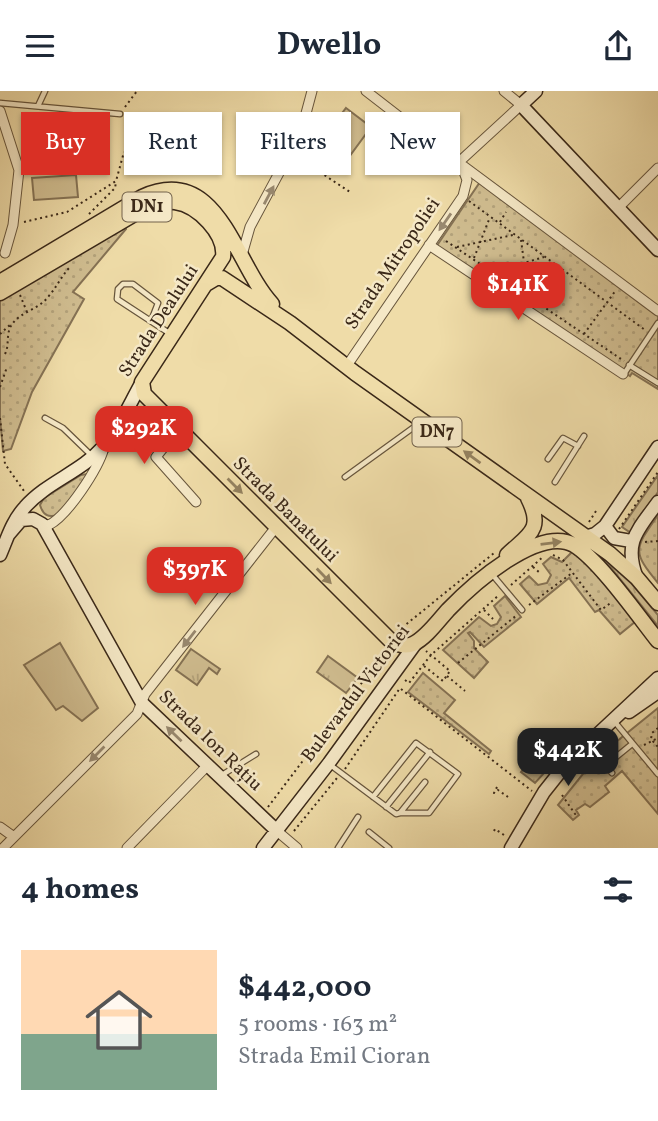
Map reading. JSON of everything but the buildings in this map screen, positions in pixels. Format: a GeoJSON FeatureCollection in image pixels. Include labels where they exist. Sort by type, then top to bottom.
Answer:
{"type":"FeatureCollection","features":[{"type":"Feature","properties":{"kind":"main road","name":"DN7"},"geometry":{"type":"LineString","coordinates":[[0,282],[131,203],[160,190],[176,189],[193,195],[213,211],[227,229],[262,294],[290,323]]}},
{"type":"Feature","properties":{"kind":"main road","name":"Strada Dealului"},"geometry":{"type":"LineString","coordinates":[[0,293],[143,209],[172,202],[186,205],[199,213],[221,240],[224,253],[142,382]]}},
{"type":"Feature","properties":{"kind":"main road","name":"DN7"},"geometry":{"type":"LineString","coordinates":[[206,284],[216,278],[222,278],[290,323],[422,422],[537,500],[587,530],[656,599]]}},
{"type":"Feature","properties":{"kind":"main road","name":"Strada Banatului"},"geometry":{"type":"LineString","coordinates":[[142,382],[144,394],[388,639]]}},
{"type":"Feature","properties":{"kind":"main road","name":"Bulevardul Victoriei"},"geometry":{"type":"LineString","coordinates":[[416,643],[530,533],[536,523],[537,500]]}},
{"type":"Feature","properties":{"kind":"main road","name":"Bulevardul Victoriei"},"geometry":{"type":"LineString","coordinates":[[490,572],[534,547],[548,541],[559,541],[578,549],[621,594],[658,641]]}},
{"type":"Feature","properties":{"kind":"main road"},"geometry":{"type":"LineString","coordinates":[[388,639],[404,646],[416,643]]}},
{"type":"Feature","properties":{"kind":"street"},"geometry":{"type":"LineString","coordinates":[[306,112],[312,91]]}},
{"type":"Feature","properties":{"kind":"street"},"geometry":{"type":"LineString","coordinates":[[366,91],[393,112]]}},
{"type":"Feature","properties":{"kind":"street"},"geometry":{"type":"LineString","coordinates":[[504,91],[521,105],[658,250]]}},
{"type":"Feature","properties":{"kind":"street"},"geometry":{"type":"LineString","coordinates":[[460,160],[536,91]]}},
{"type":"Feature","properties":{"kind":"street"},"geometry":{"type":"LineString","coordinates":[[0,111],[19,170],[13,225],[5,253]]}},
{"type":"Feature","properties":{"kind":"street"},"geometry":{"type":"LineString","coordinates":[[460,163],[658,311]]}},
{"type":"Feature","properties":{"kind":"street","name":"Strada Mitropoliei"},"geometry":{"type":"LineString","coordinates":[[346,367],[463,196],[466,174],[460,165]]}},
{"type":"Feature","properties":{"kind":"street"},"geometry":{"type":"LineString","coordinates":[[619,207],[658,168]]}},
{"type":"Feature","properties":{"kind":"street"},"geometry":{"type":"LineString","coordinates":[[242,257],[250,227],[278,175]]}},
{"type":"Feature","properties":{"kind":"street"},"geometry":{"type":"LineString","coordinates":[[429,245],[623,374]]}},
{"type":"Feature","properties":{"kind":"street","name":"Strada Dealului"},"geometry":{"type":"LineString","coordinates":[[0,555],[18,516],[31,500],[93,457],[104,446],[142,382]]}},
{"type":"Feature","properties":{"kind":"street"},"geometry":{"type":"LineString","coordinates":[[184,434],[164,447],[156,457],[196,502]]}},
{"type":"Feature","properties":{"kind":"street"},"geometry":{"type":"LineString","coordinates":[[9,534],[22,520],[33,519],[49,525],[59,518],[93,475],[104,446]]}},
{"type":"Feature","properties":{"kind":"street"},"geometry":{"type":"LineString","coordinates":[[587,530],[595,534],[605,526],[658,447]]}},
{"type":"Feature","properties":{"kind":"street"},"geometry":{"type":"LineString","coordinates":[[637,578],[631,561],[631,541],[658,502]]}},
{"type":"Feature","properties":{"kind":"street","name":"Strada Ion Rațiu"},"geometry":{"type":"LineString","coordinates":[[42,524],[142,703],[277,831]]}},
{"type":"Feature","properties":{"kind":"street"},"geometry":{"type":"LineString","coordinates":[[605,526],[614,538],[631,541]]}},
{"type":"Feature","properties":{"kind":"street"},"geometry":{"type":"LineString","coordinates":[[3,848],[136,714],[145,694],[276,527]]}},
{"type":"Feature","properties":{"kind":"street","name":"Bulevardul Victoriei"},"geometry":{"type":"LineString","coordinates":[[263,848],[416,643]]}},
{"type":"Feature","properties":{"kind":"street"},"geometry":{"type":"LineString","coordinates":[[509,843],[553,779],[577,753],[658,678]]}},
{"type":"Feature","properties":{"kind":"street"},"geometry":{"type":"LineString","coordinates":[[613,721],[658,692]]}},
{"type":"Feature","properties":{"kind":"street"},"geometry":{"type":"LineString","coordinates":[[127,848],[207,766]]}},
{"type":"Feature","properties":{"kind":"street"},"geometry":{"type":"LineString","coordinates":[[0,827],[14,837]]}},
{"type":"Feature","properties":{"kind":"street"},"geometry":{"type":"LineString","coordinates":[[277,831],[296,848]]}},
{"type":"Feature","properties":{"kind":"lane"},"geometry":{"type":"LineString","coordinates":[[38,107],[45,91]]}},
{"type":"Feature","properties":{"kind":"lane"},"geometry":{"type":"LineString","coordinates":[[0,103],[120,114]]}},
{"type":"Feature","properties":{"kind":"lane"},"geometry":{"type":"LineString","coordinates":[[151,321],[158,303],[133,284],[123,283],[118,289],[117,299],[151,321],[173,335]]}},
{"type":"Feature","properties":{"kind":"lane"},"geometry":{"type":"LineString","coordinates":[[623,374],[658,323]]}},
{"type":"Feature","properties":{"kind":"lane"},"geometry":{"type":"LineString","coordinates":[[629,365],[658,383]]}},
{"type":"Feature","properties":{"kind":"lane"},"geometry":{"type":"LineString","coordinates":[[45,418],[63,428],[93,457]]}},
{"type":"Feature","properties":{"kind":"lane"},"geometry":{"type":"LineString","coordinates":[[345,477],[422,422]]}},
{"type":"Feature","properties":{"kind":"lane"},"geometry":{"type":"LineString","coordinates":[[555,482],[584,436]]}},
{"type":"Feature","properties":{"kind":"lane"},"geometry":{"type":"LineString","coordinates":[[548,459],[563,438],[578,446]]}},
{"type":"Feature","properties":{"kind":"lane"},"geometry":{"type":"LineString","coordinates":[[490,572],[523,610]]}},
{"type":"Feature","properties":{"kind":"lane"},"geometry":{"type":"LineString","coordinates":[[613,721],[658,774]]}},
{"type":"Feature","properties":{"kind":"lane"},"geometry":{"type":"LineString","coordinates":[[328,763],[386,807],[396,814],[429,813],[458,777],[456,772],[418,743],[414,744],[373,797]]}},
{"type":"Feature","properties":{"kind":"lane"},"geometry":{"type":"LineString","coordinates":[[605,766],[632,744]]}},
{"type":"Feature","properties":{"kind":"lane"},"geometry":{"type":"LineString","coordinates":[[386,807],[430,752]]}},
{"type":"Feature","properties":{"kind":"lane"},"geometry":{"type":"LineString","coordinates":[[219,778],[256,754]]}},
{"type":"Feature","properties":{"kind":"lane"},"geometry":{"type":"LineString","coordinates":[[596,754],[612,773]]}},
{"type":"Feature","properties":{"kind":"lane"},"geometry":{"type":"LineString","coordinates":[[400,813],[425,782]]}},
{"type":"Feature","properties":{"kind":"lane"},"geometry":{"type":"LineString","coordinates":[[338,848],[358,817]]}},
{"type":"Feature","properties":{"kind":"lane"},"geometry":{"type":"LineString","coordinates":[[369,832],[389,848]]}},
{"type":"Feature","properties":{"kind":"path"},"geometry":{"type":"LineString","coordinates":[[120,114],[136,92]]}},
{"type":"Feature","properties":{"kind":"path"},"geometry":{"type":"LineString","coordinates":[[86,217],[115,188],[124,152]]}},
{"type":"Feature","properties":{"kind":"path"},"geometry":{"type":"LineString","coordinates":[[324,175],[351,192]]}},
{"type":"Feature","properties":{"kind":"path"},"geometry":{"type":"LineString","coordinates":[[13,225],[66,212],[116,181]]}},
{"type":"Feature","properties":{"kind":"path"},"geometry":{"type":"LineString","coordinates":[[463,196],[650,334]]}},
{"type":"Feature","properties":{"kind":"path"},"geometry":{"type":"LineString","coordinates":[[499,223],[513,202]]}},
{"type":"Feature","properties":{"kind":"path"},"geometry":{"type":"LineString","coordinates":[[474,259],[491,216]]}},
{"type":"Feature","properties":{"kind":"path"},"geometry":{"type":"LineString","coordinates":[[436,234],[629,365]]}},
{"type":"Feature","properties":{"kind":"path"},"geometry":{"type":"LineString","coordinates":[[456,247],[516,235]]}},
{"type":"Feature","properties":{"kind":"path"},"geometry":{"type":"LineString","coordinates":[[521,239],[524,264]]}},
{"type":"Feature","properties":{"kind":"path"},"geometry":{"type":"LineString","coordinates":[[503,294],[524,264],[545,257]]}},
{"type":"Feature","properties":{"kind":"path"},"geometry":{"type":"LineString","coordinates":[[0,334],[48,297],[61,276],[76,261]]}},
{"type":"Feature","properties":{"kind":"path"},"geometry":{"type":"LineString","coordinates":[[583,334],[621,283]]}},
{"type":"Feature","properties":{"kind":"path"},"geometry":{"type":"LineString","coordinates":[[20,294],[27,313]]}},
{"type":"Feature","properties":{"kind":"path"},"geometry":{"type":"LineString","coordinates":[[5,354],[13,322]]}},
{"type":"Feature","properties":{"kind":"path"},"geometry":{"type":"LineString","coordinates":[[0,387],[7,367]]}},
{"type":"Feature","properties":{"kind":"path"},"geometry":{"type":"LineString","coordinates":[[0,418],[5,464],[31,500]]}},
{"type":"Feature","properties":{"kind":"path"},"geometry":{"type":"LineString","coordinates":[[619,530],[658,472]]}},
{"type":"Feature","properties":{"kind":"path"},"geometry":{"type":"LineString","coordinates":[[587,530],[596,511],[598,513]]}},
{"type":"Feature","properties":{"kind":"path"},"geometry":{"type":"LineString","coordinates":[[260,817],[382,656],[388,639],[497,551]]}},
{"type":"Feature","properties":{"kind":"path"},"geometry":{"type":"LineString","coordinates":[[392,676],[409,683],[431,655],[547,554]]}},
{"type":"Feature","properties":{"kind":"path"},"geometry":{"type":"LineString","coordinates":[[553,555],[563,560],[601,610],[621,594]]}},
{"type":"Feature","properties":{"kind":"path"},"geometry":{"type":"LineString","coordinates":[[533,566],[540,573]]}},
{"type":"Feature","properties":{"kind":"path"},"geometry":{"type":"LineString","coordinates":[[458,663],[572,573]]}},
{"type":"Feature","properties":{"kind":"path"},"geometry":{"type":"LineString","coordinates":[[484,609],[494,619]]}},
{"type":"Feature","properties":{"kind":"path"},"geometry":{"type":"LineString","coordinates":[[416,643],[450,671],[443,681],[423,665]]}},
{"type":"Feature","properties":{"kind":"path"},"geometry":{"type":"LineString","coordinates":[[447,675],[465,691]]}},
{"type":"Feature","properties":{"kind":"path"},"geometry":{"type":"LineString","coordinates":[[392,676],[533,791]]}},
{"type":"Feature","properties":{"kind":"path"},"geometry":{"type":"LineString","coordinates":[[389,704],[393,706]]}},
{"type":"Feature","properties":{"kind":"path"},"geometry":{"type":"LineString","coordinates":[[652,742],[652,733],[658,728]]}},
{"type":"Feature","properties":{"kind":"path"},"geometry":{"type":"LineString","coordinates":[[652,742],[658,738]]}},
{"type":"Feature","properties":{"kind":"path"},"geometry":{"type":"LineString","coordinates":[[652,742],[658,747]]}},
{"type":"Feature","properties":{"kind":"path"},"geometry":{"type":"LineString","coordinates":[[497,787],[494,793],[498,790],[508,797]]}},
{"type":"Feature","properties":{"kind":"path"},"geometry":{"type":"LineString","coordinates":[[562,795],[575,814],[577,812]]}},
{"type":"Feature","properties":{"kind":"path"},"geometry":{"type":"LineString","coordinates":[[494,831],[495,829],[509,843]]}},
{"type":"Feature","properties":{"kind":"green space"},"geometry":{"type":"Polygon","coordinates":[[[346,108],[365,122],[365,135],[351,154],[351,112],[343,112],[346,108]]]}},
{"type":"Feature","properties":{"kind":"green space"},"geometry":{"type":"Polygon","coordinates":[[[76,175],[78,197],[34,200],[32,178],[76,175]]]}},
{"type":"Feature","properties":{"kind":"green space"},"geometry":{"type":"Polygon","coordinates":[[[480,182],[658,316],[658,389],[632,373],[630,376],[436,247],[480,182]]]}},
{"type":"Feature","properties":{"kind":"green space"},"geometry":{"type":"Polygon","coordinates":[[[123,222],[126,229],[73,292],[84,299],[32,392],[11,449],[3,451],[0,418],[0,297],[123,222]]]}},
{"type":"Feature","properties":{"kind":"green space"},"geometry":{"type":"Polygon","coordinates":[[[87,474],[58,515],[49,516],[44,513],[40,505],[44,498],[87,474]]]}},
{"type":"Feature","properties":{"kind":"green space"},"geometry":{"type":"Polygon","coordinates":[[[658,475],[658,492],[631,533],[622,527],[658,475]]]}},
{"type":"Feature","properties":{"kind":"green space"},"geometry":{"type":"Polygon","coordinates":[[[658,515],[658,583],[643,564],[639,549],[644,535],[658,515]]]}},
{"type":"Feature","properties":{"kind":"green space"},"geometry":{"type":"Polygon","coordinates":[[[574,550],[596,571],[636,621],[620,634],[599,610],[595,612],[569,578],[537,604],[520,584],[529,576],[538,585],[547,583],[551,575],[543,564],[551,557],[562,562],[574,550]]]}},
{"type":"Feature","properties":{"kind":"green space"},"geometry":{"type":"Polygon","coordinates":[[[603,558],[632,584],[658,615],[658,626],[603,558]]]}},
{"type":"Feature","properties":{"kind":"green space"},"geometry":{"type":"Polygon","coordinates":[[[505,596],[521,617],[484,647],[468,633],[474,641],[474,648],[488,662],[474,678],[443,650],[479,617],[491,626],[497,624],[501,617],[494,606],[505,596]]]}},
{"type":"Feature","properties":{"kind":"green space"},"geometry":{"type":"Polygon","coordinates":[[[60,643],[98,708],[82,721],[63,706],[56,710],[24,665],[60,643]]]}},
{"type":"Feature","properties":{"kind":"green space"},"geometry":{"type":"Polygon","coordinates":[[[191,649],[220,669],[217,674],[209,668],[197,685],[176,670],[191,649]]]}},
{"type":"Feature","properties":{"kind":"green space"},"geometry":{"type":"Polygon","coordinates":[[[328,656],[358,678],[346,693],[317,672],[328,656]]]}},
{"type":"Feature","properties":{"kind":"green space"},"geometry":{"type":"Polygon","coordinates":[[[423,673],[455,700],[444,713],[491,751],[489,754],[408,692],[423,673]]]}},
{"type":"Feature","properties":{"kind":"green space"},"geometry":{"type":"Polygon","coordinates":[[[658,708],[658,814],[622,771],[605,786],[609,792],[590,807],[585,804],[576,810],[579,815],[573,820],[558,805],[595,759],[658,708]]]}},
{"type":"Feature","properties":{"kind":"green space"},"geometry":{"type":"Polygon","coordinates":[[[552,735],[567,748],[535,783],[521,772],[552,735]]]}}]}
